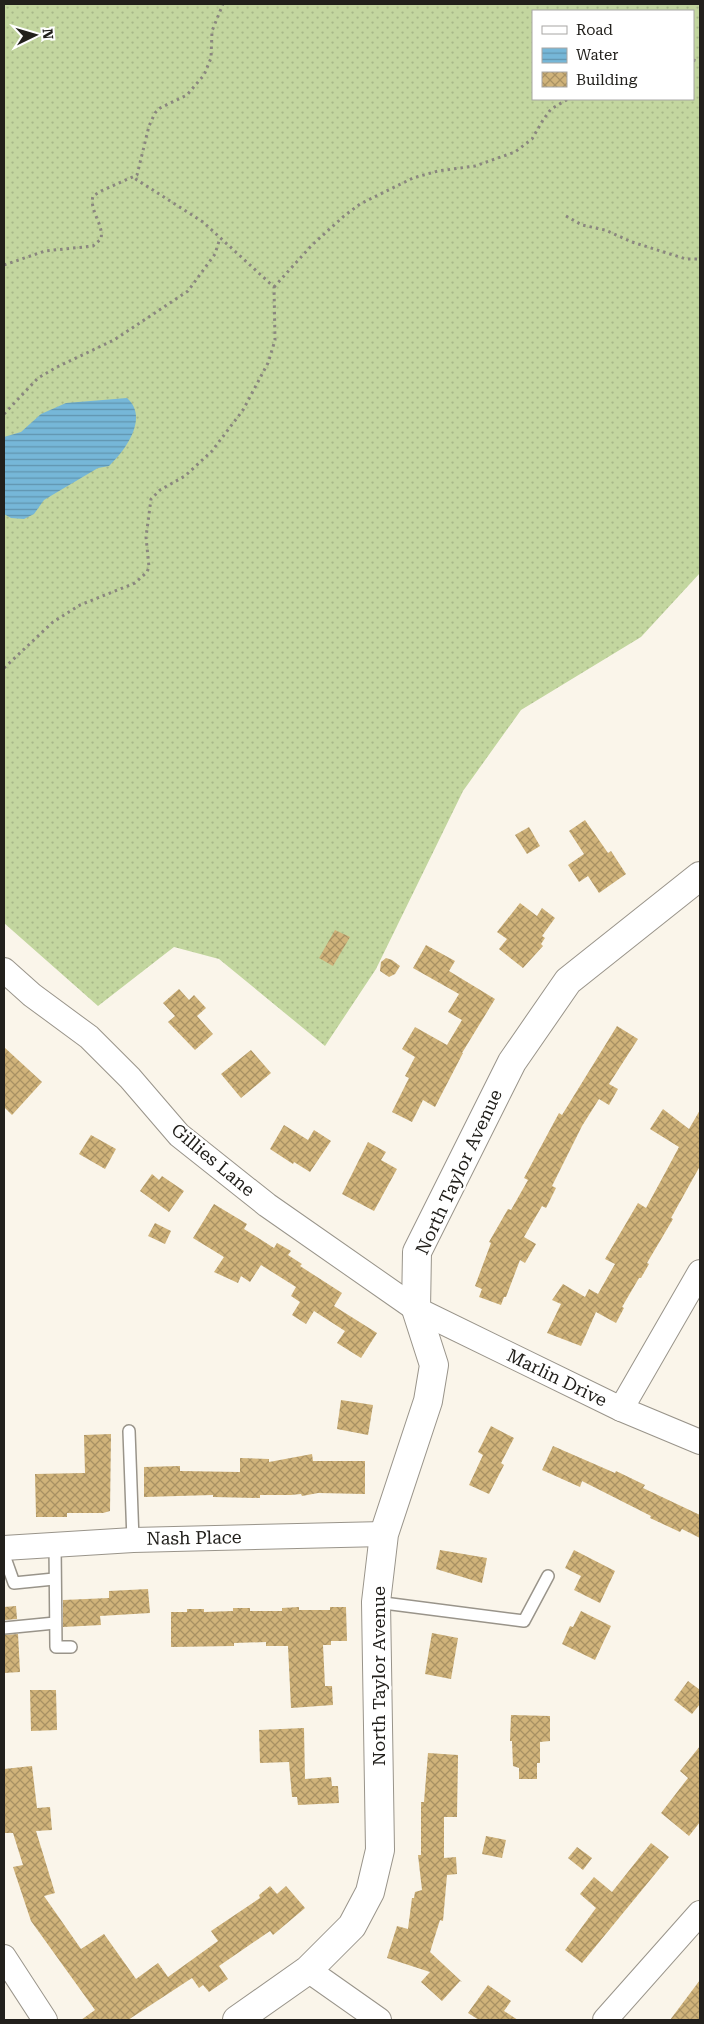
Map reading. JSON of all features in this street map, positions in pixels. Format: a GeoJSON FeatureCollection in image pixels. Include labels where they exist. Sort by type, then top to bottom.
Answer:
{"type":"FeatureCollection","features":[{"type":"Feature","properties":{"kind":"street","name":"North Taylor Avenue"},"geometry":{"type":"LineString","coordinates":[[237,2020],[308,1970],[352,1926],[370,1892],[380,1850],[381,1804],[376,1602],[384,1534],[428,1401],[434,1365],[416,1309],[417,1252],[512,1062],[568,981],[700,876]]}},
{"type":"Feature","properties":{"kind":"street","name":"Gillies Lane"},"geometry":{"type":"LineString","coordinates":[[4,970],[32,994],[89,1037],[130,1078],[179,1135],[267,1205],[416,1309]]}},
{"type":"Feature","properties":{"kind":"street"},"geometry":{"type":"LineString","coordinates":[[621,1409],[700,1272]]}},
{"type":"Feature","properties":{"kind":"street","name":"Marlin Drive"},"geometry":{"type":"LineString","coordinates":[[416,1309],[621,1409],[700,1442]]}},
{"type":"Feature","properties":{"kind":"street","name":"Nash Place"},"geometry":{"type":"LineString","coordinates":[[4,1548],[134,1540],[384,1534]]}},
{"type":"Feature","properties":{"kind":"street"},"geometry":{"type":"LineString","coordinates":[[605,2020],[700,1913]]}},
{"type":"Feature","properties":{"kind":"street"},"geometry":{"type":"LineString","coordinates":[[4,1957],[45,2020]]}},
{"type":"Feature","properties":{"kind":"street"},"geometry":{"type":"LineString","coordinates":[[308,1970],[379,2020]]}},
{"type":"Feature","properties":{"kind":"lane"},"geometry":{"type":"LineString","coordinates":[[130,1431],[134,1540]]}},
{"type":"Feature","properties":{"kind":"lane"},"geometry":{"type":"LineString","coordinates":[[55,1544],[56,1647],[71,1647]]}},
{"type":"Feature","properties":{"kind":"lane"},"geometry":{"type":"LineString","coordinates":[[4,1555],[14,1582],[54,1580]]}},
{"type":"Feature","properties":{"kind":"lane"},"geometry":{"type":"LineString","coordinates":[[376,1602],[524,1621],[548,1576]]}},
{"type":"Feature","properties":{"kind":"lane"},"geometry":{"type":"LineString","coordinates":[[4,1628],[55,1623]]}},
{"type":"Feature","properties":{"kind":"path"},"geometry":{"type":"LineString","coordinates":[[4,265],[45,251],[93,246],[101,239],[102,235],[92,202],[93,196],[101,190],[134,178],[139,172],[149,126],[155,113],[160,108],[187,95],[204,75],[211,58],[212,31],[223,4]]}},
{"type":"Feature","properties":{"kind":"path"},"geometry":{"type":"LineString","coordinates":[[4,668],[53,622],[80,605],[135,583],[147,572],[146,538],[151,499],[160,490],[185,476],[212,452],[243,410],[268,363],[274,345],[274,287],[312,245],[360,204],[413,178],[475,166],[515,152],[532,138],[551,110],[566,100]]}},
{"type":"Feature","properties":{"kind":"path"},"geometry":{"type":"LineString","coordinates":[[134,178],[203,222],[274,287]]}},
{"type":"Feature","properties":{"kind":"path"},"geometry":{"type":"LineString","coordinates":[[566,216],[582,226],[605,230],[632,242],[686,258],[700,259]]}},
{"type":"Feature","properties":{"kind":"path"},"geometry":{"type":"LineString","coordinates":[[4,414],[38,378],[114,340],[188,291],[215,254],[220,237]]}},
{"type":"Feature","properties":{"kind":"green space"},"geometry":{"type":"Polygon","coordinates":[[[4,4],[700,4],[700,573],[641,637],[521,710],[463,791],[376,969],[325,1046],[219,959],[174,947],[98,1006],[4,923],[4,4]]]}},
{"type":"Feature","properties":{"kind":"water"},"geometry":{"type":"Polygon","coordinates":[[[127,398],[136,414],[133,433],[122,451],[109,466],[98,468],[44,500],[34,514],[24,519],[11,518],[4,514],[4,437],[21,432],[41,414],[66,403],[127,398]]]}},
{"type":"Feature","properties":{"kind":"building"},"geometry":{"type":"Polygon","coordinates":[[[585,820],[608,853],[611,851],[626,874],[599,893],[588,876],[579,882],[568,865],[584,854],[569,831],[585,820]]]}},
{"type":"Feature","properties":{"kind":"building"},"geometry":{"type":"Polygon","coordinates":[[[529,827],[540,846],[527,854],[515,835],[529,827]]]}},
{"type":"Feature","properties":{"kind":"building"},"geometry":{"type":"Polygon","coordinates":[[[520,903],[537,916],[542,908],[555,918],[542,936],[545,938],[541,944],[543,946],[523,968],[499,949],[507,939],[497,932],[520,903]]]}},
{"type":"Feature","properties":{"kind":"building"},"geometry":{"type":"Polygon","coordinates":[[[335,930],[350,937],[333,966],[319,958],[335,930]]]}},
{"type":"Feature","properties":{"kind":"building"},"geometry":{"type":"Polygon","coordinates":[[[426,945],[455,961],[449,971],[495,999],[462,1053],[435,1107],[423,1100],[412,1122],[392,1112],[409,1078],[405,1076],[415,1057],[402,1049],[415,1027],[447,1045],[462,1020],[448,1012],[459,994],[413,968],[426,945]]]}},
{"type":"Feature","properties":{"kind":"building"},"geometry":{"type":"Polygon","coordinates":[[[386,958],[400,966],[395,974],[389,977],[380,971],[381,962],[386,958]]]}},
{"type":"Feature","properties":{"kind":"building"},"geometry":{"type":"Polygon","coordinates":[[[179,989],[189,1000],[194,995],[206,1008],[197,1016],[213,1034],[195,1050],[168,1022],[175,1016],[163,1003],[179,989]]]}},
{"type":"Feature","properties":{"kind":"building"},"geometry":{"type":"Polygon","coordinates":[[[617,1026],[638,1039],[609,1084],[618,1089],[609,1105],[599,1099],[582,1126],[552,1186],[556,1188],[546,1208],[542,1206],[524,1237],[536,1244],[525,1263],[520,1260],[501,1305],[479,1297],[482,1289],[475,1286],[491,1243],[489,1242],[508,1209],[511,1210],[528,1180],[524,1178],[559,1113],[562,1115],[617,1026]]]}},
{"type":"Feature","properties":{"kind":"building"},"geometry":{"type":"Polygon","coordinates":[[[4,1047],[42,1082],[12,1115],[4,1107],[4,1047]]]}},
{"type":"Feature","properties":{"kind":"building"},"geometry":{"type":"Polygon","coordinates":[[[251,1050],[271,1073],[241,1098],[221,1074],[251,1050]]]}},
{"type":"Feature","properties":{"kind":"building"},"geometry":{"type":"Polygon","coordinates":[[[663,1109],[689,1129],[700,1110],[700,1166],[671,1218],[673,1219],[647,1263],[649,1264],[641,1278],[639,1278],[622,1307],[624,1308],[616,1323],[596,1312],[581,1346],[547,1333],[561,1304],[552,1300],[563,1284],[585,1297],[589,1289],[598,1294],[615,1264],[605,1259],[638,1203],[646,1208],[679,1147],[650,1129],[663,1109]]]}},
{"type":"Feature","properties":{"kind":"building"},"geometry":{"type":"Polygon","coordinates":[[[284,1125],[308,1140],[314,1130],[331,1141],[310,1172],[294,1162],[293,1164],[270,1149],[284,1125]]]}},
{"type":"Feature","properties":{"kind":"building"},"geometry":{"type":"Polygon","coordinates":[[[91,1135],[116,1149],[105,1169],[79,1154],[91,1135]]]}},
{"type":"Feature","properties":{"kind":"building"},"geometry":{"type":"Polygon","coordinates":[[[368,1142],[386,1152],[381,1160],[397,1169],[374,1211],[342,1194],[368,1142]]]}},
{"type":"Feature","properties":{"kind":"building"},"geometry":{"type":"Polygon","coordinates":[[[152,1174],[159,1180],[162,1176],[184,1191],[169,1212],[140,1191],[152,1174]]]}},
{"type":"Feature","properties":{"kind":"building"},"geometry":{"type":"Polygon","coordinates":[[[214,1204],[247,1224],[244,1229],[274,1248],[277,1243],[291,1251],[288,1255],[302,1264],[300,1266],[342,1293],[334,1306],[377,1333],[361,1358],[337,1343],[345,1331],[314,1311],[306,1324],[292,1315],[300,1302],[291,1296],[296,1287],[261,1265],[250,1282],[241,1276],[238,1283],[214,1272],[224,1257],[193,1238],[214,1204]]]}},
{"type":"Feature","properties":{"kind":"building"},"geometry":{"type":"Polygon","coordinates":[[[155,1223],[171,1231],[165,1244],[148,1236],[155,1223]]]}},
{"type":"Feature","properties":{"kind":"building"},"geometry":{"type":"Polygon","coordinates":[[[341,1400],[373,1405],[368,1435],[337,1429],[341,1400]]]}},
{"type":"Feature","properties":{"kind":"building"},"geometry":{"type":"Polygon","coordinates":[[[491,1426],[514,1438],[501,1463],[504,1465],[489,1494],[469,1485],[483,1455],[478,1452],[491,1426]]]}},
{"type":"Feature","properties":{"kind":"building"},"geometry":{"type":"Polygon","coordinates":[[[111,1434],[110,1511],[103,1513],[67,1513],[67,1517],[36,1517],[35,1474],[85,1473],[84,1435],[111,1434]]]}},
{"type":"Feature","properties":{"kind":"building"},"geometry":{"type":"Polygon","coordinates":[[[553,1446],[615,1473],[616,1471],[645,1485],[643,1488],[700,1515],[700,1538],[682,1529],[680,1532],[650,1518],[651,1516],[582,1481],[580,1487],[542,1470],[553,1446]]]}},
{"type":"Feature","properties":{"kind":"building"},"geometry":{"type":"Polygon","coordinates":[[[312,1454],[313,1461],[365,1461],[365,1494],[260,1495],[260,1498],[213,1497],[213,1495],[144,1497],[144,1467],[180,1466],[180,1471],[240,1472],[240,1458],[269,1459],[269,1462],[312,1454]]]}},
{"type":"Feature","properties":{"kind":"building"},"geometry":{"type":"Polygon","coordinates":[[[440,1550],[487,1558],[482,1583],[436,1569],[440,1550]]]}},
{"type":"Feature","properties":{"kind":"building"},"geometry":{"type":"Polygon","coordinates":[[[574,1550],[615,1571],[600,1603],[574,1590],[581,1576],[565,1568],[574,1550]]]}},
{"type":"Feature","properties":{"kind":"building"},"geometry":{"type":"Polygon","coordinates":[[[148,1589],[150,1613],[100,1616],[101,1625],[63,1627],[63,1600],[109,1598],[109,1591],[148,1589]]]}},
{"type":"Feature","properties":{"kind":"building"},"geometry":{"type":"Polygon","coordinates":[[[16,1606],[17,1619],[4,1620],[4,1607],[16,1606]]]}},
{"type":"Feature","properties":{"kind":"building"},"geometry":{"type":"Polygon","coordinates":[[[299,1607],[299,1610],[330,1610],[330,1607],[346,1607],[347,1641],[331,1641],[331,1645],[323,1645],[325,1686],[332,1686],[333,1705],[291,1708],[288,1646],[266,1646],[266,1642],[234,1643],[234,1646],[171,1647],[171,1612],[187,1612],[187,1609],[204,1609],[204,1612],[233,1611],[233,1608],[250,1608],[250,1611],[282,1611],[282,1608],[299,1607]]]}},
{"type":"Feature","properties":{"kind":"building"},"geometry":{"type":"Polygon","coordinates":[[[581,1611],[611,1626],[595,1660],[562,1644],[570,1626],[573,1627],[581,1611]]]}},
{"type":"Feature","properties":{"kind":"building"},"geometry":{"type":"Polygon","coordinates":[[[432,1633],[458,1638],[451,1679],[425,1674],[432,1633]]]}},
{"type":"Feature","properties":{"kind":"building"},"geometry":{"type":"Polygon","coordinates":[[[18,1634],[20,1672],[4,1673],[4,1635],[18,1634]]]}},
{"type":"Feature","properties":{"kind":"building"},"geometry":{"type":"Polygon","coordinates":[[[688,1681],[700,1690],[700,1704],[692,1714],[674,1700],[688,1681]]]}},
{"type":"Feature","properties":{"kind":"building"},"geometry":{"type":"Polygon","coordinates":[[[30,1690],[56,1690],[57,1730],[31,1731],[30,1690]]]}},
{"type":"Feature","properties":{"kind":"building"},"geometry":{"type":"Polygon","coordinates":[[[511,1715],[550,1716],[550,1741],[540,1742],[540,1763],[537,1763],[537,1779],[519,1779],[519,1768],[513,1766],[512,1741],[510,1741],[511,1715]]]}},
{"type":"Feature","properties":{"kind":"building"},"geometry":{"type":"Polygon","coordinates":[[[304,1728],[305,1779],[331,1777],[332,1786],[338,1786],[339,1803],[298,1805],[297,1797],[292,1797],[289,1762],[260,1763],[259,1730],[304,1728]]]}},
{"type":"Feature","properties":{"kind":"building"},"geometry":{"type":"Polygon","coordinates":[[[700,1746],[700,1822],[689,1836],[661,1813],[688,1778],[680,1771],[700,1746]]]}},
{"type":"Feature","properties":{"kind":"building"},"geometry":{"type":"Polygon","coordinates":[[[428,1753],[458,1755],[457,1817],[444,1817],[444,1858],[456,1857],[457,1874],[447,1875],[443,1921],[440,1920],[430,1952],[462,1982],[460,1981],[442,2001],[421,1982],[430,1972],[387,1958],[397,1926],[408,1929],[412,1898],[414,1898],[415,1892],[422,1890],[418,1855],[421,1855],[421,1802],[424,1802],[428,1753]]]}},
{"type":"Feature","properties":{"kind":"building"},"geometry":{"type":"Polygon","coordinates":[[[32,1766],[37,1808],[50,1807],[52,1830],[36,1831],[55,1893],[44,1896],[81,1949],[104,1934],[136,1979],[158,1963],[168,1977],[218,1941],[211,1931],[260,1898],[259,1895],[270,1886],[277,1894],[286,1886],[305,1908],[273,1935],[270,1931],[219,1966],[228,1979],[209,1992],[203,1985],[199,1988],[192,1978],[128,2020],[81,2020],[95,2010],[31,1921],[13,1867],[23,1865],[13,1833],[4,1833],[4,1769],[32,1766]]]}},
{"type":"Feature","properties":{"kind":"building"},"geometry":{"type":"Polygon","coordinates":[[[486,1836],[506,1840],[502,1858],[482,1854],[486,1836]]]}},
{"type":"Feature","properties":{"kind":"building"},"geometry":{"type":"Polygon","coordinates":[[[651,1843],[669,1857],[582,1963],[565,1950],[596,1908],[580,1894],[594,1877],[612,1892],[651,1843]]]}},
{"type":"Feature","properties":{"kind":"building"},"geometry":{"type":"Polygon","coordinates":[[[577,1847],[592,1858],[583,1870],[568,1858],[577,1847]]]}},
{"type":"Feature","properties":{"kind":"building"},"geometry":{"type":"Polygon","coordinates":[[[700,1980],[700,2020],[670,2020],[700,1980]]]}},
{"type":"Feature","properties":{"kind":"building"},"geometry":{"type":"Polygon","coordinates":[[[488,1985],[511,2001],[504,2011],[518,2020],[479,2020],[468,2013],[488,1985]]]}}]}
